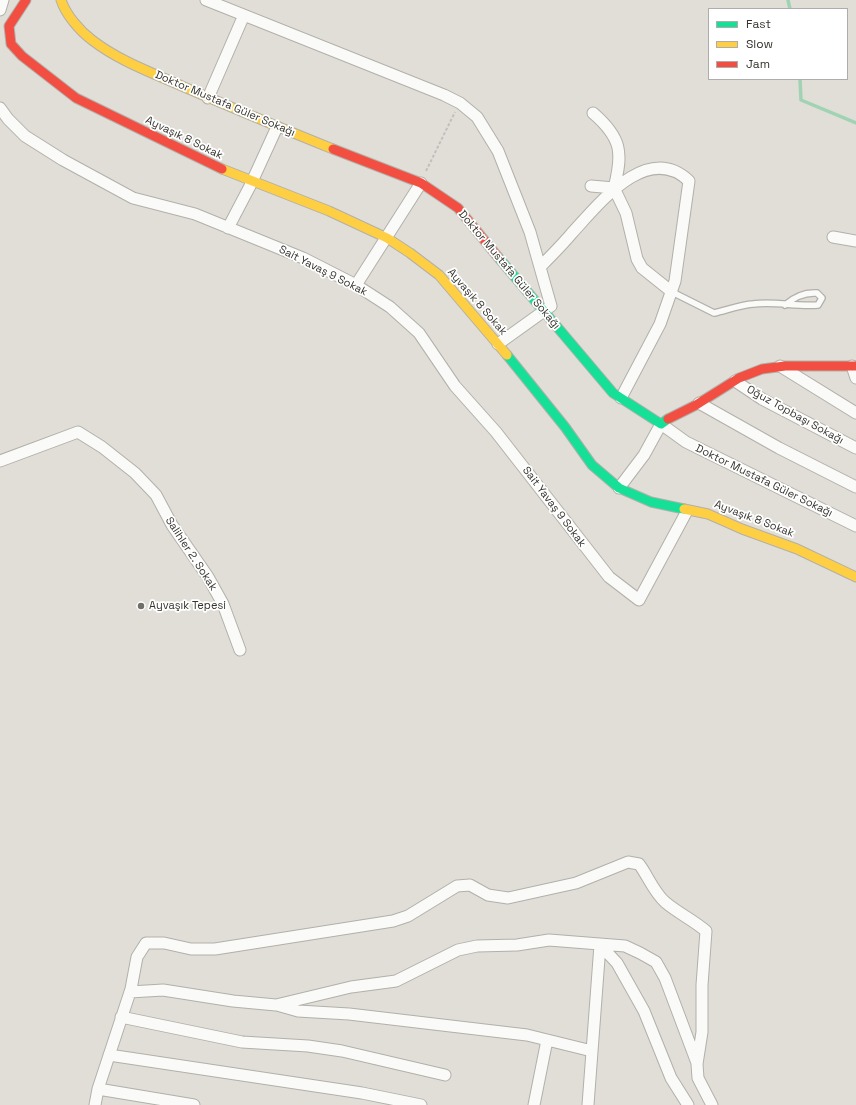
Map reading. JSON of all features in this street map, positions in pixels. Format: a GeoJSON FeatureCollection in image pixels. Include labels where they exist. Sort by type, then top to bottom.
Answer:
{"type":"FeatureCollection","features":[{"type":"Feature","properties":{"kind":"street"},"geometry":{"type":"LineString","coordinates":[[0,10],[3,0]]}},
{"type":"Feature","properties":{"kind":"street","name":"Ayvaşık 8 Sokak"},"geometry":{"type":"LineString","coordinates":[[26,0],[5,33],[11,44],[22,56],[76,98],[170,145],[252,182],[329,211],[387,238],[439,275],[498,344],[565,427],[592,465],[619,488],[650,502],[687,511],[708,514],[742,529],[797,549],[856,577]]}},
{"type":"Feature","properties":{"kind":"street","name":"Doktor Mustafa Güler Sokağı"},"geometry":{"type":"LineString","coordinates":[[61,0],[63,6],[77,25],[92,40],[124,60],[277,127],[421,183],[458,208],[544,313],[613,393],[686,442],[856,526]]}},
{"type":"Feature","properties":{"kind":"street"},"geometry":{"type":"LineString","coordinates":[[206,0],[460,103],[477,117],[498,151],[530,232],[550,306],[544,313],[498,344]]}},
{"type":"Feature","properties":{"kind":"street"},"geometry":{"type":"LineString","coordinates":[[208,98],[244,15]]}},
{"type":"Feature","properties":{"kind":"street","name":"Sait Yavaş 9 Sokak"},"geometry":{"type":"LineString","coordinates":[[0,108],[8,119],[25,136],[63,160],[133,198],[195,214],[303,258],[356,285],[390,307],[419,333],[455,386],[496,432],[609,578],[639,600],[687,511]]}},
{"type":"Feature","properties":{"kind":"street"},"geometry":{"type":"LineString","coordinates":[[593,114],[611,131],[617,144],[620,164],[614,188],[626,213],[637,259],[642,268],[672,292]]}},
{"type":"Feature","properties":{"kind":"street"},"geometry":{"type":"LineString","coordinates":[[228,228],[252,182],[277,127]]}},
{"type":"Feature","properties":{"kind":"street"},"geometry":{"type":"LineString","coordinates":[[540,266],[614,188],[636,174],[651,169],[675,173],[689,181],[681,251],[672,292],[660,324],[621,398]]}},
{"type":"Feature","properties":{"kind":"street"},"geometry":{"type":"LineString","coordinates":[[356,285],[421,183]]}},
{"type":"Feature","properties":{"kind":"street"},"geometry":{"type":"LineString","coordinates":[[591,186],[614,188]]}},
{"type":"Feature","properties":{"kind":"street"},"geometry":{"type":"LineString","coordinates":[[833,236],[856,241]]}},
{"type":"Feature","properties":{"kind":"street"},"geometry":{"type":"LineString","coordinates":[[619,488],[644,455],[661,424],[674,414],[699,403],[735,381],[760,369],[780,366],[854,366],[856,378]]}},
{"type":"Feature","properties":{"kind":"street"},"geometry":{"type":"LineString","coordinates":[[780,366],[856,413]]}},
{"type":"Feature","properties":{"kind":"street","name":"Oğuz Topbaşı Sokağı"},"geometry":{"type":"LineString","coordinates":[[735,381],[762,399],[856,448]]}},
{"type":"Feature","properties":{"kind":"street"},"geometry":{"type":"LineString","coordinates":[[699,403],[779,448],[856,487]]}},
{"type":"Feature","properties":{"kind":"street","name":"Salihler 2. Sokak"},"geometry":{"type":"LineString","coordinates":[[0,461],[78,432],[102,446],[135,472],[156,495],[172,526],[208,577],[223,604],[240,650]]}},
{"type":"Feature","properties":{"kind":"street"},"geometry":{"type":"LineString","coordinates":[[95,1105],[108,1055],[130,992],[136,957],[146,943],[164,943],[191,949],[215,948],[393,921],[408,916],[457,886],[470,885],[488,895],[508,898],[576,883],[628,862],[638,864],[646,873],[653,888],[664,901],[706,930],[702,985],[702,1032],[697,1064],[698,1078],[712,1105]]}},
{"type":"Feature","properties":{"kind":"street"},"geometry":{"type":"LineString","coordinates":[[276,1004],[351,987],[396,981],[458,950],[477,946],[517,946],[549,940],[625,946],[656,962],[665,978],[697,1064]]}},
{"type":"Feature","properties":{"kind":"street"},"geometry":{"type":"LineString","coordinates":[[588,1105],[600,944]]}},
{"type":"Feature","properties":{"kind":"street"},"geometry":{"type":"LineString","coordinates":[[600,944],[616,963],[640,1004],[671,1078],[688,1105]]}},
{"type":"Feature","properties":{"kind":"street"},"geometry":{"type":"LineString","coordinates":[[130,992],[163,990],[233,1001],[276,1004],[298,1011],[373,1017],[527,1035],[592,1052]]}},
{"type":"Feature","properties":{"kind":"street"},"geometry":{"type":"LineString","coordinates":[[121,1017],[242,1042],[308,1046],[342,1051],[445,1075]]}},
{"type":"Feature","properties":{"kind":"street"},"geometry":{"type":"LineString","coordinates":[[534,1105],[547,1040]]}},
{"type":"Feature","properties":{"kind":"street"},"geometry":{"type":"LineString","coordinates":[[108,1055],[355,1092],[421,1105]]}},
{"type":"Feature","properties":{"kind":"street"},"geometry":{"type":"LineString","coordinates":[[98,1089],[194,1105]]}},
{"type":"Feature","properties":{"kind":"lane"},"geometry":{"type":"LineString","coordinates":[[672,292],[714,313],[752,304],[785,305],[818,305],[822,298],[817,293],[808,292],[792,299],[785,305]]}},
{"type":"Feature","properties":{"kind":"path"},"geometry":{"type":"LineString","coordinates":[[421,183],[460,103]]}},
{"type":"Feature","properties":{"kind":"waterway"},"geometry":{"type":"LineString","coordinates":[[788,0],[790,8]]}},
{"type":"Feature","properties":{"kind":"waterway"},"geometry":{"type":"LineString","coordinates":[[800,80],[801,100],[856,123]]}},
{"type":"Feature","properties":{"kind":"traffic: fast"},"geometry":{"type":"LineString","coordinates":[[498,257],[613,393],[661,424],[668,419]]}},
{"type":"Feature","properties":{"kind":"traffic: fast"},"geometry":{"type":"LineString","coordinates":[[507,355],[565,427],[592,465],[619,488],[651,502],[684,509]]}},
{"type":"Feature","properties":{"kind":"traffic: slow"},"geometry":{"type":"LineString","coordinates":[[61,0],[66,11],[78,27],[92,40],[113,54],[184,87],[333,149]]}},
{"type":"Feature","properties":{"kind":"traffic: slow"},"geometry":{"type":"LineString","coordinates":[[222,169],[329,211],[387,238],[410,253],[439,275],[507,355]]}},
{"type":"Feature","properties":{"kind":"traffic: slow"},"geometry":{"type":"LineString","coordinates":[[684,509],[708,514],[742,529],[797,549],[856,577]]}},
{"type":"Feature","properties":{"kind":"traffic: jam"},"geometry":{"type":"LineString","coordinates":[[26,0],[9,26],[11,44],[22,56],[76,98],[222,169]]}},
{"type":"Feature","properties":{"kind":"traffic: jam"},"geometry":{"type":"LineString","coordinates":[[333,149],[421,183],[458,208],[498,257]]}},
{"type":"Feature","properties":{"kind":"traffic: jam"},"geometry":{"type":"LineString","coordinates":[[668,419],[696,405],[739,378],[762,369],[785,366],[856,366]]}},
{"type":"Feature","properties":{"kind":"place","name":"Ayvaşık Tepesi"},"geometry":{"type":"Point","coordinates":[141,606]}}]}
